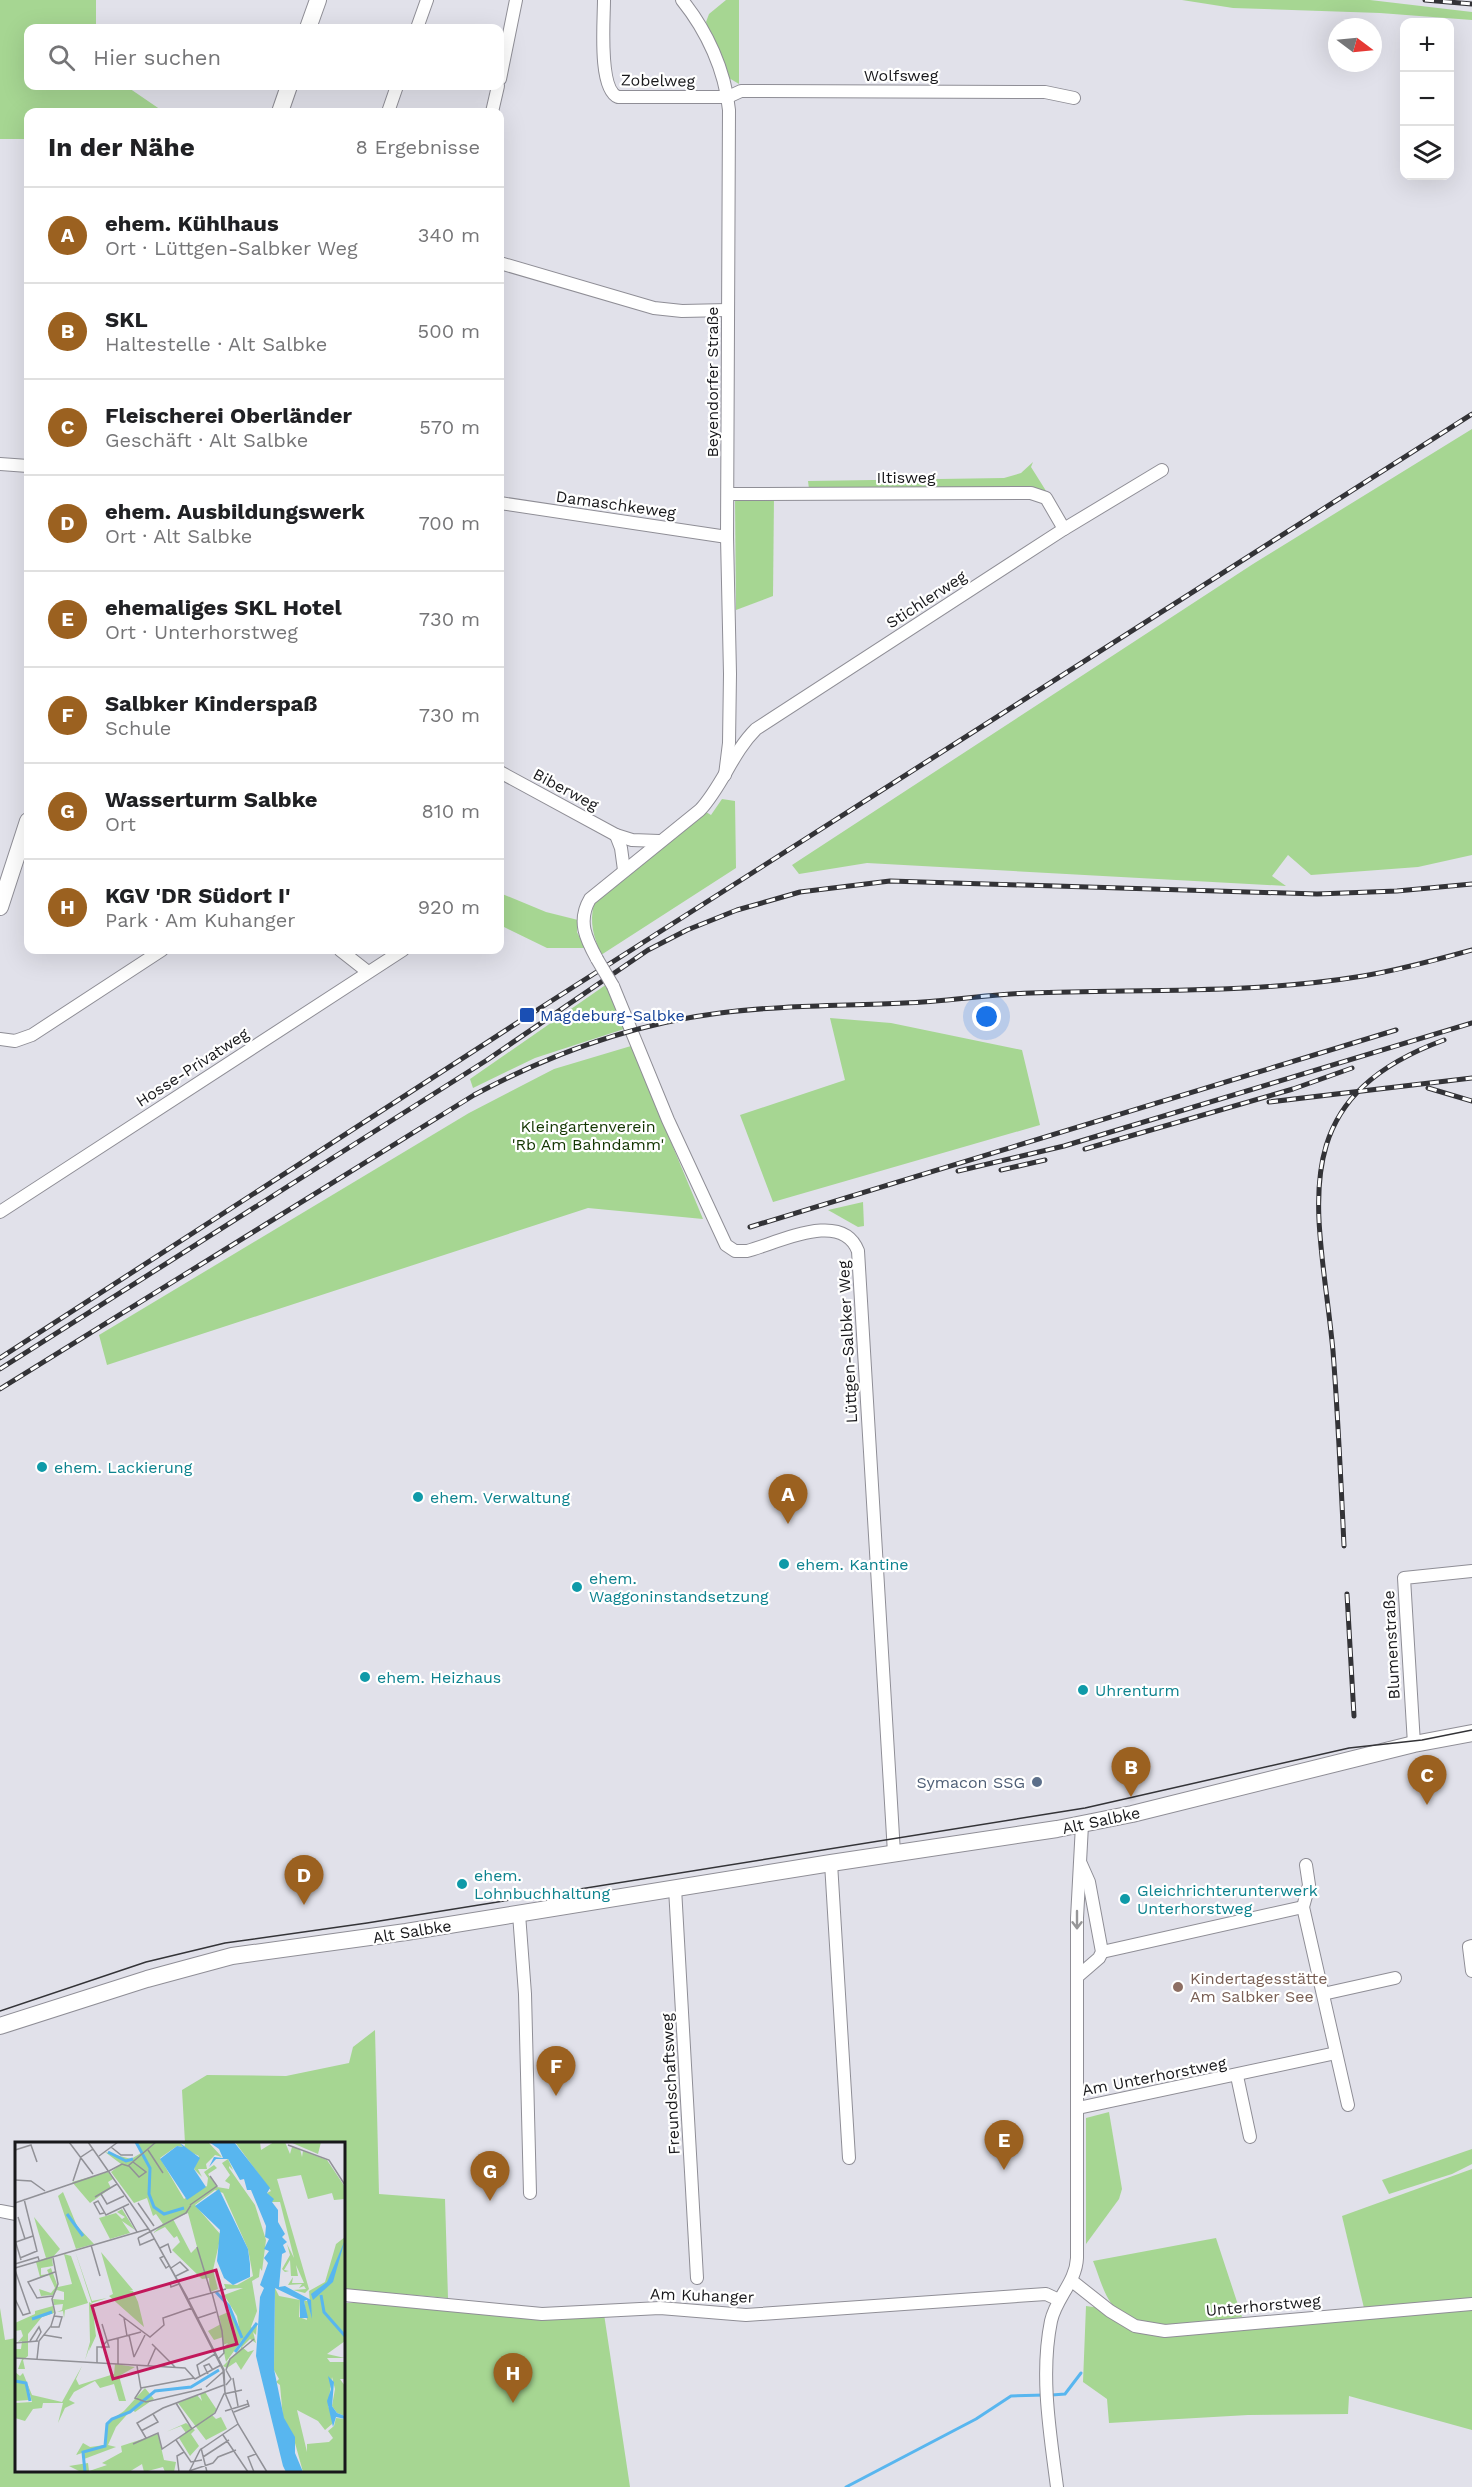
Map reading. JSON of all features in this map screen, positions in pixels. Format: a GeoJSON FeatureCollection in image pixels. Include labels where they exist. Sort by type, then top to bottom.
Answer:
{"type":"FeatureCollection","features":[{"type":"Feature","properties":{"kind":"main road"},"geometry":{"type":"LineString","coordinates":[[309,24],[318,0]]}},
{"type":"Feature","properties":{"kind":"main road"},"geometry":{"type":"LineString","coordinates":[[281,108],[288,90]]}},
{"type":"Feature","properties":{"kind":"main road"},"geometry":{"type":"LineString","coordinates":[[0,907],[24,833]]}},
{"type":"Feature","properties":{"kind":"main road","name":"Alt Salbke"},"geometry":{"type":"LineString","coordinates":[[0,2026],[157,1976],[232,1956],[519,1914],[1082,1824],[1472,1732]]}},
{"type":"Feature","properties":{"kind":"street"},"geometry":{"type":"LineString","coordinates":[[418,24],[427,0]]}},
{"type":"Feature","properties":{"kind":"street"},"geometry":{"type":"LineString","coordinates":[[504,59],[516,0]]}},
{"type":"Feature","properties":{"kind":"street","name":"Zobelweg"},"geometry":{"type":"LineString","coordinates":[[604,0],[605,74],[613,95],[623,98],[728,97]]}},
{"type":"Feature","properties":{"kind":"street","name":"Beyendorfer Straße"},"geometry":{"type":"LineString","coordinates":[[682,0],[710,44],[728,97],[729,494],[727,537],[730,709],[725,775]]}},
{"type":"Feature","properties":{"kind":"street"},"geometry":{"type":"LineString","coordinates":[[275,108],[286,90]]}},
{"type":"Feature","properties":{"kind":"street"},"geometry":{"type":"LineString","coordinates":[[288,108],[295,90]]}},
{"type":"Feature","properties":{"kind":"street"},"geometry":{"type":"LineString","coordinates":[[390,108],[396,90]]}},
{"type":"Feature","properties":{"kind":"street"},"geometry":{"type":"LineString","coordinates":[[493,108],[497,90]]}},
{"type":"Feature","properties":{"kind":"street","name":"Wolfsweg"},"geometry":{"type":"LineString","coordinates":[[728,97],[741,91],[753,91],[1045,92],[1074,98]]}},
{"type":"Feature","properties":{"kind":"street"},"geometry":{"type":"LineString","coordinates":[[504,264],[654,308],[682,311],[728,310]]}},
{"type":"Feature","properties":{"kind":"street"},"geometry":{"type":"LineString","coordinates":[[0,464],[24,466]]}},
{"type":"Feature","properties":{"kind":"street","name":"Stichlerweg"},"geometry":{"type":"LineString","coordinates":[[725,775],[741,748],[762,725],[1064,529],[1162,470]]}},
{"type":"Feature","properties":{"kind":"street","name":"Iltisweg"},"geometry":{"type":"LineString","coordinates":[[729,494],[1031,493],[1046,498],[1064,529]]}},
{"type":"Feature","properties":{"kind":"street","name":"Damaschkeweg"},"geometry":{"type":"LineString","coordinates":[[504,504],[727,537]]}},
{"type":"Feature","properties":{"kind":"street","name":"Biberweg"},"geometry":{"type":"LineString","coordinates":[[504,774],[616,835],[659,842]]}},
{"type":"Feature","properties":{"kind":"street","name":"Lüttgen-Salbker Weg"},"geometry":{"type":"LineString","coordinates":[[725,775],[700,810],[594,895],[584,910],[583,928],[597,959],[613,986],[668,1120],[726,1245],[735,1251],[747,1251],[830,1229],[848,1235],[858,1251],[894,1853]]}},
{"type":"Feature","properties":{"kind":"street"},"geometry":{"type":"LineString","coordinates":[[616,835],[622,852],[624,870]]}},
{"type":"Feature","properties":{"kind":"street"},"geometry":{"type":"LineString","coordinates":[[0,1039],[17,1041],[32,1035],[156,954]]}},
{"type":"Feature","properties":{"kind":"street"},"geometry":{"type":"LineString","coordinates":[[345,954],[368,972]]}},
{"type":"Feature","properties":{"kind":"street","name":"Hosse-Privatweg"},"geometry":{"type":"LineString","coordinates":[[0,1212],[397,954]]}},
{"type":"Feature","properties":{"kind":"street","name":"Blumenstraße"},"geometry":{"type":"LineString","coordinates":[[1414,1744],[1404,1578],[1472,1571]]}},
{"type":"Feature","properties":{"kind":"street"},"geometry":{"type":"LineString","coordinates":[[1057,2487],[1047,2388],[1049,2334],[1059,2300],[1072,2281],[1077,2258],[1077,1880],[1081,1863],[1082,1824]]}},
{"type":"Feature","properties":{"kind":"street"},"geometry":{"type":"LineString","coordinates":[[831,1863],[849,2158]]}},
{"type":"Feature","properties":{"kind":"street"},"geometry":{"type":"LineString","coordinates":[[1077,1977],[1099,1958],[1102,1952],[1089,1882],[1081,1863]]}},
{"type":"Feature","properties":{"kind":"street"},"geometry":{"type":"LineString","coordinates":[[1306,1865],[1309,1885],[1303,1907],[1348,2105]]}},
{"type":"Feature","properties":{"kind":"street","name":"Freundschaftsweg"},"geometry":{"type":"LineString","coordinates":[[675,1888],[697,2278]]}},
{"type":"Feature","properties":{"kind":"street"},"geometry":{"type":"LineString","coordinates":[[1102,1952],[1303,1907]]}},
{"type":"Feature","properties":{"kind":"street"},"geometry":{"type":"LineString","coordinates":[[519,1914],[524,1965],[530,2193]]}},
{"type":"Feature","properties":{"kind":"street"},"geometry":{"type":"LineString","coordinates":[[1472,1946],[1468,1947],[1472,1971]]}},
{"type":"Feature","properties":{"kind":"street"},"geometry":{"type":"LineString","coordinates":[[1323,1995],[1395,1978]]}},
{"type":"Feature","properties":{"kind":"street","name":"Am Unterhorstweg"},"geometry":{"type":"LineString","coordinates":[[1077,2108],[1237,2076],[1336,2053]]}},
{"type":"Feature","properties":{"kind":"street","name":"Am Unterhorstweg"},"geometry":{"type":"LineString","coordinates":[[1237,2076],[1250,2137]]}},
{"type":"Feature","properties":{"kind":"street"},"geometry":{"type":"LineString","coordinates":[[0,2211],[15,2214]]}},
{"type":"Feature","properties":{"kind":"street","name":"Unterhorstweg"},"geometry":{"type":"LineString","coordinates":[[1072,2281],[1110,2311],[1135,2326],[1164,2331],[1472,2304]]}},
{"type":"Feature","properties":{"kind":"street","name":"Am Kuhanger"},"geometry":{"type":"LineString","coordinates":[[345,2295],[542,2314],[660,2308],[746,2315],[1046,2294],[1059,2300]]}},
{"type":"Feature","properties":{"kind":"green space"},"geometry":{"type":"Polygon","coordinates":[[[0,0],[96,0],[96,24],[24,24],[24,90],[132,90],[158,108],[24,108],[24,139],[0,139],[0,0]]]}},
{"type":"Feature","properties":{"kind":"green space"},"geometry":{"type":"Polygon","coordinates":[[[726,0],[739,0],[739,84],[729,78],[706,22],[709,14],[726,0]]]}},
{"type":"Feature","properties":{"kind":"green space"},"geometry":{"type":"Polygon","coordinates":[[[1182,0],[1370,0],[1472,12],[1472,20],[1380,13],[1233,8],[1182,0]]]}},
{"type":"Feature","properties":{"kind":"green space"},"geometry":{"type":"Polygon","coordinates":[[[1472,429],[1472,855],[1418,867],[1311,875],[1288,855],[1272,876],[1286,886],[867,863],[799,874],[792,865],[1253,564],[1472,429]]]}},
{"type":"Feature","properties":{"kind":"green space"},"geometry":{"type":"Polygon","coordinates":[[[1033,462],[1031,467],[1048,494],[809,489],[808,481],[1004,478],[1021,473],[1033,462]]]}},
{"type":"Feature","properties":{"kind":"green space"},"geometry":{"type":"Polygon","coordinates":[[[735,496],[774,497],[773,596],[736,610],[735,496]]]}},
{"type":"Feature","properties":{"kind":"green space"},"geometry":{"type":"Polygon","coordinates":[[[722,799],[735,801],[736,868],[601,955],[593,930],[594,904],[706,812],[711,815],[722,799]]]}},
{"type":"Feature","properties":{"kind":"green space"},"geometry":{"type":"Polygon","coordinates":[[[504,895],[546,912],[578,920],[577,932],[585,948],[547,948],[504,927],[504,895]]]}},
{"type":"Feature","properties":{"kind":"green space"},"geometry":{"type":"Polygon","coordinates":[[[607,984],[624,1029],[535,1058],[473,1088],[470,1079],[607,984]]]}},
{"type":"Feature","properties":{"kind":"green space"},"geometry":{"type":"Polygon","coordinates":[[[830,1018],[891,1023],[1022,1050],[1040,1125],[773,1202],[740,1115],[845,1080],[830,1018]]]}},
{"type":"Feature","properties":{"kind":"green space","name":"Kleingartenverein 'Rb Am Bahndamm'"},"geometry":{"type":"Polygon","coordinates":[[[631,1046],[703,1219],[588,1208],[107,1365],[99,1335],[469,1113],[554,1069],[631,1046]]]}},
{"type":"Feature","properties":{"kind":"green space"},"geometry":{"type":"Polygon","coordinates":[[[863,1202],[864,1226],[858,1227],[828,1210],[863,1202]]]}},
{"type":"Feature","properties":{"kind":"green space"},"geometry":{"type":"Polygon","coordinates":[[[375,2030],[379,2194],[445,2199],[448,2298],[345,2289],[345,2142],[185,2142],[182,2090],[207,2075],[286,2076],[349,2063],[353,2047],[375,2030]]]}},
{"type":"Feature","properties":{"kind":"green space"},"geometry":{"type":"Polygon","coordinates":[[[1109,2112],[1122,2189],[1119,2199],[1086,2244],[1086,2118],[1109,2112]]]}},
{"type":"Feature","properties":{"kind":"green space"},"geometry":{"type":"Polygon","coordinates":[[[1472,2149],[1472,2164],[1452,2174],[1389,2194],[1382,2180],[1472,2149]]]}},
{"type":"Feature","properties":{"kind":"green space"},"geometry":{"type":"Polygon","coordinates":[[[1472,2169],[1472,2298],[1364,2308],[1342,2216],[1472,2169]]]}},
{"type":"Feature","properties":{"kind":"green space"},"geometry":{"type":"Polygon","coordinates":[[[1216,2238],[1242,2317],[1172,2325],[1154,2325],[1138,2321],[1123,2314],[1111,2303],[1093,2261],[1216,2238]]]}},
{"type":"Feature","properties":{"kind":"green space"},"geometry":{"type":"Polygon","coordinates":[[[345,2303],[397,2303],[604,2314],[630,2487],[0,2487],[0,2308],[5,2340],[15,2338],[15,2472],[345,2472],[345,2303]]]}},
{"type":"Feature","properties":{"kind":"green space"},"geometry":{"type":"Polygon","coordinates":[[[1086,2306],[1100,2308],[1134,2332],[1161,2335],[1472,2308],[1472,2430],[1349,2396],[1348,2414],[1248,2415],[1109,2423],[1107,2399],[1083,2382],[1086,2306]]]}},
{"type":"Feature","properties":{"kind":"waterway"},"geometry":{"type":"LineString","coordinates":[[1052,2395],[1065,2394],[1081,2373]]}},
{"type":"Feature","properties":{"kind":"waterway"},"geometry":{"type":"LineString","coordinates":[[846,2487],[976,2419],[1011,2396],[1045,2395]]}},
{"type":"Feature","properties":{"kind":"tram line"},"geometry":{"type":"LineString","coordinates":[[0,2011],[146,1962],[225,1943],[367,1923],[1085,1808],[1349,1748],[1422,1740],[1472,1730]]}},
{"type":"Feature","properties":{"kind":"railway"},"geometry":{"type":"LineString","coordinates":[[1425,0],[1472,4]]}},
{"type":"Feature","properties":{"kind":"railway"},"geometry":{"type":"LineString","coordinates":[[0,1358],[534,1012],[1472,414]]}},
{"type":"Feature","properties":{"kind":"railway"},"geometry":{"type":"LineString","coordinates":[[0,1369],[487,1060],[648,950],[687,930],[737,910],[800,892],[890,881],[1317,894],[1397,891],[1472,884]]}},
{"type":"Feature","properties":{"kind":"railway"},"geometry":{"type":"LineString","coordinates":[[0,1389],[474,1095],[563,1053],[624,1033],[688,1018],[766,1008],[920,1002],[1015,994],[1197,990],[1322,982],[1391,971],[1472,950]]}},
{"type":"Feature","properties":{"kind":"railway"},"geometry":{"type":"LineString","coordinates":[[958,1171],[1064,1146],[1472,1023]]}},
{"type":"Feature","properties":{"kind":"railway"},"geometry":{"type":"LineString","coordinates":[[750,1227],[1396,1030]]}},
{"type":"Feature","properties":{"kind":"railway"},"geometry":{"type":"LineString","coordinates":[[1344,1546],[1333,1351],[1319,1208],[1321,1167],[1333,1129],[1355,1095],[1391,1065],[1444,1040]]}},
{"type":"Feature","properties":{"kind":"railway"},"geometry":{"type":"LineString","coordinates":[[1085,1149],[1293,1089],[1352,1068]]}},
{"type":"Feature","properties":{"kind":"railway"},"geometry":{"type":"LineString","coordinates":[[1269,1102],[1472,1078]]}},
{"type":"Feature","properties":{"kind":"railway"},"geometry":{"type":"LineString","coordinates":[[1428,1088],[1472,1101]]}},
{"type":"Feature","properties":{"kind":"railway"},"geometry":{"type":"LineString","coordinates":[[1001,1170],[1045,1160]]}},
{"type":"Feature","properties":{"kind":"railway"},"geometry":{"type":"LineString","coordinates":[[1347,1594],[1354,1716]]}},
{"type":"Feature","properties":{"kind":"place","name":"Magdeburg-Salbke"},"geometry":{"type":"Point","coordinates":[527,1015]}},
{"type":"Feature","properties":{"kind":"place","name":"ehem. Lackierung"},"geometry":{"type":"Point","coordinates":[42,1467]}},
{"type":"Feature","properties":{"kind":"place","name":"ehem. Verwaltung"},"geometry":{"type":"Point","coordinates":[418,1497]}},
{"type":"Feature","properties":{"kind":"place","name":"ehem. Kühlhaus"},"geometry":{"type":"Point","coordinates":[788,1524]}},
{"type":"Feature","properties":{"kind":"place","name":"ehem. Kantine"},"geometry":{"type":"Point","coordinates":[784,1564]}},
{"type":"Feature","properties":{"kind":"place","name":"ehem. Waggoninstandsetzung"},"geometry":{"type":"Point","coordinates":[577,1587]}},
{"type":"Feature","properties":{"kind":"place","name":"ehem. Heizhaus"},"geometry":{"type":"Point","coordinates":[365,1677]}},
{"type":"Feature","properties":{"kind":"place","name":"Uhrenturm"},"geometry":{"type":"Point","coordinates":[1083,1690]}},
{"type":"Feature","properties":{"kind":"place","name":"Symacon SSG"},"geometry":{"type":"Point","coordinates":[1037,1782]}},
{"type":"Feature","properties":{"kind":"place","name":"SKL"},"geometry":{"type":"Point","coordinates":[1131,1797]}},
{"type":"Feature","properties":{"kind":"place","name":"Fleischerei Oberländer"},"geometry":{"type":"Point","coordinates":[1427,1805]}},
{"type":"Feature","properties":{"kind":"place","name":"ehem. Lohnbuchhaltung"},"geometry":{"type":"Point","coordinates":[462,1884]}},
{"type":"Feature","properties":{"kind":"place","name":"Gleichrichterunterwerk Unterhorstweg"},"geometry":{"type":"Point","coordinates":[1125,1899]}},
{"type":"Feature","properties":{"kind":"place","name":"ehem. Ausbildungswerk"},"geometry":{"type":"Point","coordinates":[304,1905]}},
{"type":"Feature","properties":{"kind":"place","name":"Kindertagesstätte Am Salbker See"},"geometry":{"type":"Point","coordinates":[1178,1987]}},
{"type":"Feature","properties":{"kind":"place","name":"Salbker Kinderspaß"},"geometry":{"type":"Point","coordinates":[556,2096]}},
{"type":"Feature","properties":{"kind":"place","name":"ehemaliges SKL Hotel"},"geometry":{"type":"Point","coordinates":[1004,2170]}},
{"type":"Feature","properties":{"kind":"place","name":"Wasserturm Salbke"},"geometry":{"type":"Point","coordinates":[490,2201]}},
{"type":"Feature","properties":{"kind":"place","name":"KGV 'DR Südort I'"},"geometry":{"type":"Point","coordinates":[513,2403]}}]}
